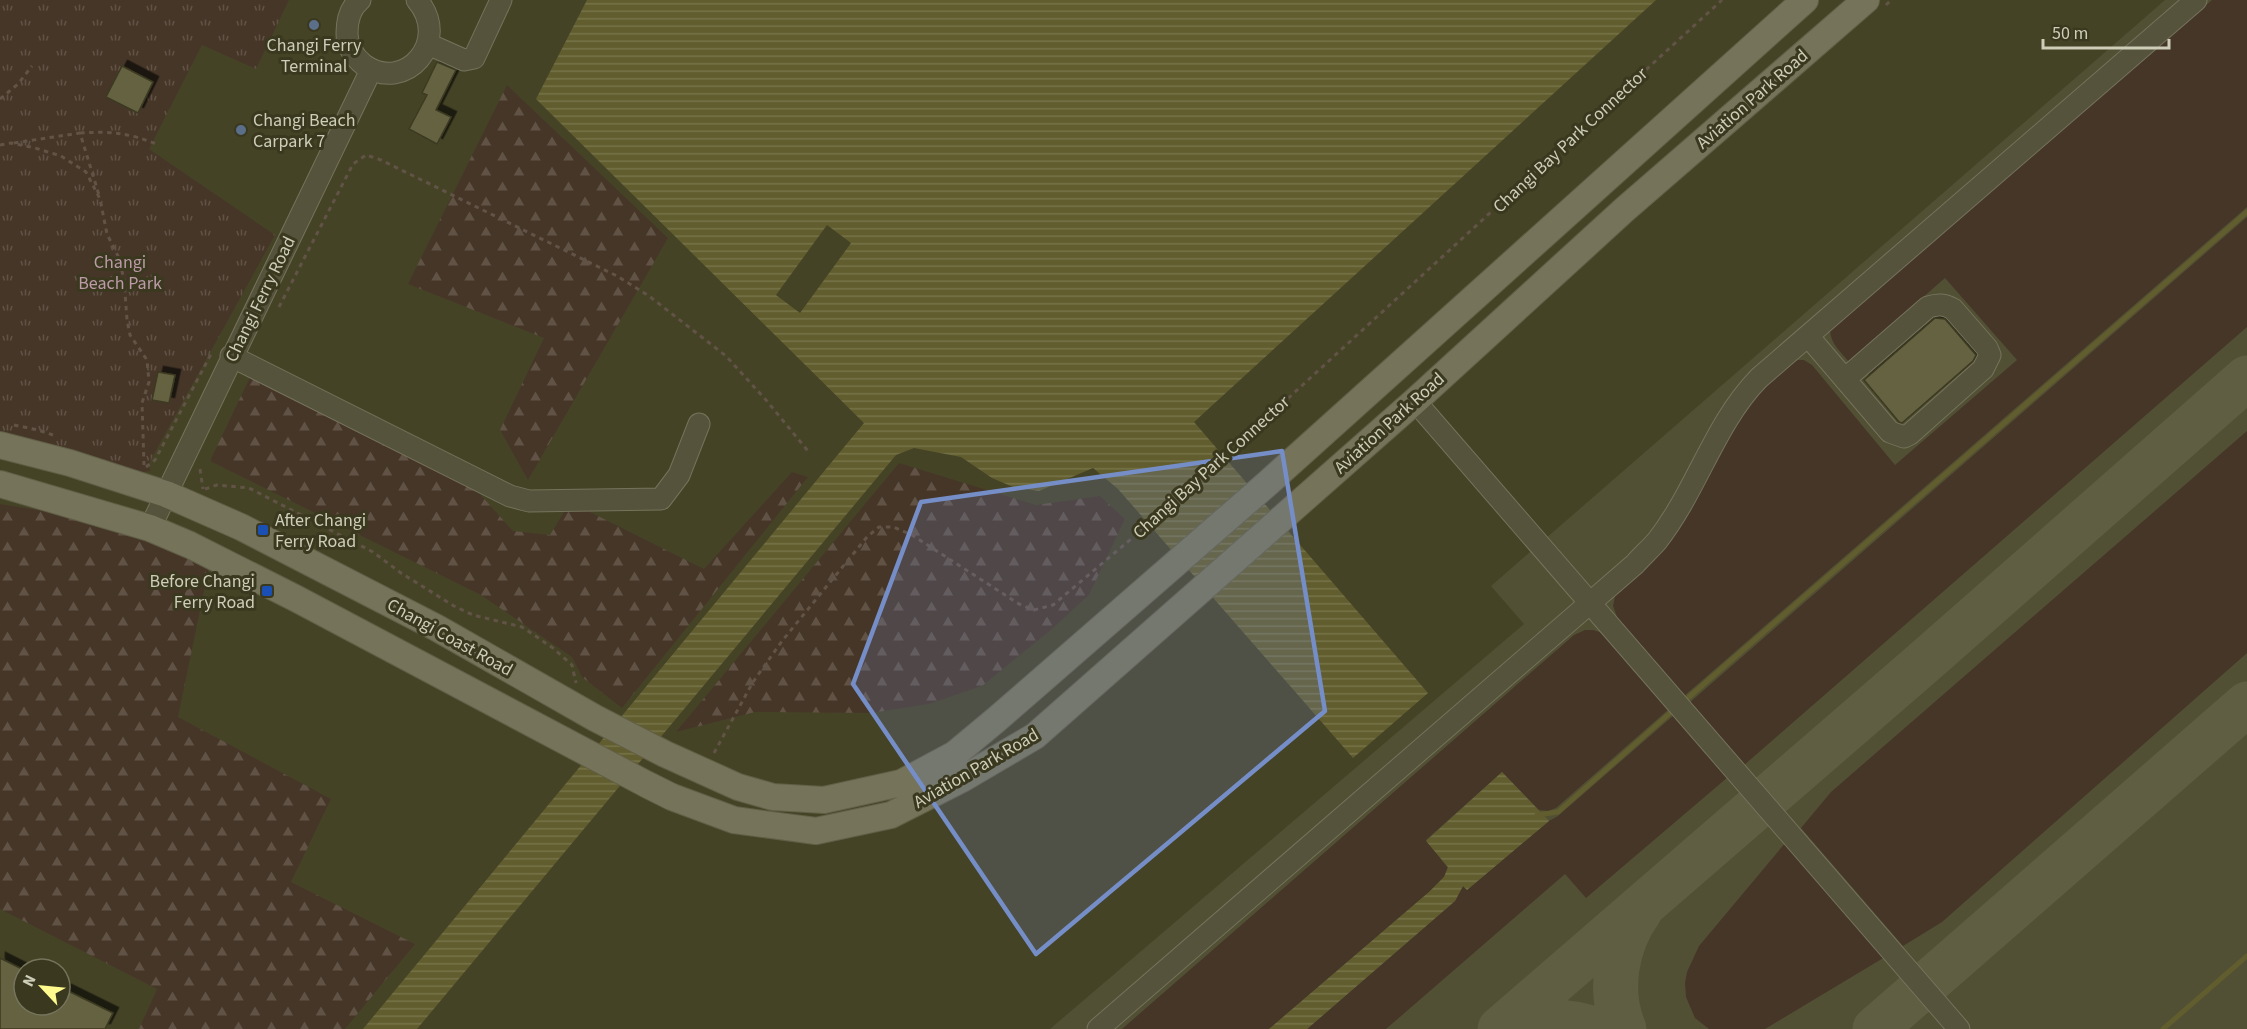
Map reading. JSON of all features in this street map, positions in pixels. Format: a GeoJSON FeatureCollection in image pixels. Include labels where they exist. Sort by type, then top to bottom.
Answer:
{"type":"FeatureCollection","features":[{"type":"Feature","properties":{"kind":"main road","name":"Aviation Park Road"},"geometry":{"type":"LineString","coordinates":[[901,783],[955,754],[1172,567],[1805,0]]}},
{"type":"Feature","properties":{"kind":"main road","name":"Aviation Park Road"},"geometry":{"type":"LineString","coordinates":[[891,815],[962,779],[1035,736],[1415,402],[1624,210],[1866,0]]}},
{"type":"Feature","properties":{"kind":"main road","name":"Changi Coast Road"},"geometry":{"type":"LineString","coordinates":[[0,445],[70,463],[166,494],[241,527],[398,608],[595,718],[665,754],[738,787],[773,797],[824,800],[901,783]]}},
{"type":"Feature","properties":{"kind":"main road","name":"Changi Coast Road"},"geometry":{"type":"LineString","coordinates":[[0,484],[150,528],[190,545],[672,797],[734,820],[816,831],[891,815]]}},
{"type":"Feature","properties":{"kind":"main road"},"geometry":{"type":"LineString","coordinates":[[383,644],[376,632],[377,624],[388,612],[398,608]]}},
{"type":"Feature","properties":{"kind":"street"},"geometry":{"type":"LineString","coordinates":[[355,1],[347,21],[347,41],[356,58],[371,70],[388,73],[406,70],[420,59],[429,44],[430,27],[426,10],[417,0]]}},
{"type":"Feature","properties":{"kind":"street"},"geometry":{"type":"LineString","coordinates":[[429,44],[464,60],[474,58],[501,0]]}},
{"type":"Feature","properties":{"kind":"street"},"geometry":{"type":"LineString","coordinates":[[1098,1029],[1635,564],[1657,541],[1677,510],[1744,393],[2196,0]]}},
{"type":"Feature","properties":{"kind":"street","name":"Changi Ferry Road"},"geometry":{"type":"LineString","coordinates":[[150,528],[371,70]]}},
{"type":"Feature","properties":{"kind":"street"},"geometry":{"type":"LineString","coordinates":[[1808,336],[1890,432],[1904,436],[1910,434],[1983,369],[1990,355],[1987,348],[1953,309],[1946,305],[1937,305],[1928,307],[1845,379]]}},
{"type":"Feature","properties":{"kind":"street"},"geometry":{"type":"LineString","coordinates":[[231,356],[510,496],[529,501],[661,499],[679,475],[699,424]]}},
{"type":"Feature","properties":{"kind":"street"},"geometry":{"type":"LineString","coordinates":[[1415,402],[1959,1029]]}},
{"type":"Feature","properties":{"kind":"path","name":"Changi Bay Park Connector"},"geometry":{"type":"LineString","coordinates":[[712,757],[753,682],[782,641],[867,537],[879,527],[893,527],[912,535],[1019,604],[1035,610],[1053,604],[1144,528],[1234,448],[1722,0]]}},
{"type":"Feature","properties":{"kind":"path"},"geometry":{"type":"LineString","coordinates":[[0,99],[18,84],[32,66]]}},
{"type":"Feature","properties":{"kind":"path"},"geometry":{"type":"LineString","coordinates":[[0,145],[80,133],[110,131],[129,134],[159,145]]}},
{"type":"Feature","properties":{"kind":"path"},"geometry":{"type":"LineString","coordinates":[[80,133],[100,199],[107,234],[118,256],[124,279],[130,335],[147,360],[149,382],[142,403],[144,468]]}},
{"type":"Feature","properties":{"kind":"path"},"geometry":{"type":"LineString","coordinates":[[11,143],[49,152],[71,162],[86,172],[100,199]]}},
{"type":"Feature","properties":{"kind":"path"},"geometry":{"type":"LineString","coordinates":[[277,313],[353,164],[366,155],[381,160],[617,276],[649,296],[726,356],[808,451]]}},
{"type":"Feature","properties":{"kind":"path"},"geometry":{"type":"LineString","coordinates":[[202,461],[200,470],[204,490]]}},
{"type":"Feature","properties":{"kind":"path"},"geometry":{"type":"LineString","coordinates":[[197,497],[204,490],[217,485],[249,488],[373,552],[401,573],[454,606],[473,615],[522,627],[553,648],[572,665],[576,684],[583,690]]}},
{"type":"Feature","properties":{"kind":"highlighted area"},"geometry":{"type":"Polygon","coordinates":[[[1282,451],[1325,711],[1036,954],[853,684],[921,502],[1282,451]]]}},
{"type":"Feature","properties":{"kind":"shaded area"},"geometry":{"type":"Polygon","coordinates":[[[587,0],[1656,0],[1194,422],[1428,693],[1353,758],[1118,489],[1093,468],[1039,491],[1013,487],[992,478],[961,457],[914,448],[896,455],[417,1029],[363,1029],[864,423],[536,99],[587,0]]]}},
{"type":"Feature","properties":{"kind":"shaded area"},"geometry":{"type":"Polygon","coordinates":[[[2165,0],[2247,0],[2247,1029],[1050,1029],[1524,624],[1491,586],[2165,0]]]}},
{"type":"Feature","properties":{"kind":"shaded area"},"geometry":{"type":"Polygon","coordinates":[[[1502,772],[1549,821],[1467,890],[1463,886],[1455,901],[1307,1029],[1269,1029],[1444,877],[1448,867],[1426,841],[1502,772]]]}},
{"type":"Feature","properties":{"kind":"green space","name":"Changi Beach Park"},"geometry":{"type":"Polygon","coordinates":[[[0,0],[289,0],[256,69],[202,45],[149,149],[275,235],[148,465],[151,471],[143,472],[0,432],[0,0]]]}},
{"type":"Feature","properties":{"kind":"green space"},"geometry":{"type":"Polygon","coordinates":[[[2212,0],[2247,0],[2247,207],[1683,697],[1619,622],[1613,606],[1615,596],[1753,396],[1790,364],[1804,360],[1812,365],[1895,465],[2017,360],[1945,278],[1849,362],[1834,344],[1830,331],[2212,0]]]}},
{"type":"Feature","properties":{"kind":"green space"},"geometry":{"type":"Polygon","coordinates":[[[507,85],[668,238],[528,480],[500,430],[544,338],[408,284],[507,85]]]}},
{"type":"Feature","properties":{"kind":"green space"},"geometry":{"type":"Polygon","coordinates":[[[2247,217],[2247,327],[1743,766],[1689,703],[2247,217]]]}},
{"type":"Feature","properties":{"kind":"green space"},"geometry":{"type":"Polygon","coordinates":[[[252,373],[470,483],[513,531],[550,535],[570,502],[704,569],[792,472],[808,477],[622,708],[582,677],[572,657],[481,595],[210,461],[252,373]]]}},
{"type":"Feature","properties":{"kind":"green space"},"geometry":{"type":"Polygon","coordinates":[[[2247,431],[2247,653],[1942,922],[1903,946],[1801,828],[1831,792],[2247,431]]]}},
{"type":"Feature","properties":{"kind":"green space"},"geometry":{"type":"Polygon","coordinates":[[[899,463],[1036,505],[1100,496],[1125,519],[1089,595],[1052,629],[982,686],[929,704],[871,713],[755,712],[676,732],[899,463]]]}},
{"type":"Feature","properties":{"kind":"green space"},"geometry":{"type":"Polygon","coordinates":[[[0,504],[90,518],[209,567],[178,717],[331,799],[291,882],[415,944],[345,1029],[139,1029],[157,989],[0,909],[0,504]]]}},
{"type":"Feature","properties":{"kind":"green space"},"geometry":{"type":"Polygon","coordinates":[[[1585,630],[1603,633],[1669,709],[1556,808],[1548,811],[1539,810],[1502,772],[1426,840],[1448,868],[1444,877],[1269,1029],[1122,1029],[1574,635],[1585,630]]]}},
{"type":"Feature","properties":{"kind":"green space"},"geometry":{"type":"Polygon","coordinates":[[[1674,715],[1728,777],[1586,898],[1565,874],[1386,1029],[1307,1029],[1455,901],[1463,886],[1467,890],[1558,816],[1674,715]]]}},
{"type":"Feature","properties":{"kind":"green space"},"geometry":{"type":"Polygon","coordinates":[[[1786,842],[1885,957],[1765,1029],[1709,1029],[1695,1018],[1686,997],[1687,972],[1699,946],[1786,842]]]}},
{"type":"Feature","properties":{"kind":"pier"},"geometry":{"type":"Polygon","coordinates":[[[827,225],[851,243],[800,313],[776,295],[827,225]]]}},
{"type":"Feature","properties":{"kind":"building"},"geometry":{"type":"Polygon","coordinates":[[[437,62],[456,70],[436,110],[451,117],[437,144],[409,129],[427,95],[422,93],[437,62]]]}},
{"type":"Feature","properties":{"kind":"building"},"geometry":{"type":"Polygon","coordinates":[[[122,66],[153,82],[138,113],[106,97],[122,66]]]}},
{"type":"Feature","properties":{"kind":"building"},"geometry":{"type":"Polygon","coordinates":[[[1935,318],[1945,319],[1976,355],[1973,361],[1902,423],[1864,380],[1935,318]]]}},
{"type":"Feature","properties":{"kind":"building"},"geometry":{"type":"Polygon","coordinates":[[[158,372],[175,375],[169,403],[152,400],[158,372]]]}},
{"type":"Feature","properties":{"kind":"building"},"geometry":{"type":"Polygon","coordinates":[[[0,958],[12,964],[12,1017],[72,1017],[72,993],[113,1013],[105,1029],[0,1029],[0,958]]]}},
{"type":"Feature","properties":{"kind":"waterway"},"geometry":{"type":"LineString","coordinates":[[1689,697],[2247,212]]}},
{"type":"Feature","properties":{"kind":"waterway"},"geometry":{"type":"LineString","coordinates":[[1537,815],[1558,812],[1669,714]]}},
{"type":"Feature","properties":{"kind":"waterway"},"geometry":{"type":"LineString","coordinates":[[2163,1029],[2247,956]]}},
{"type":"Feature","properties":{"kind":"taxiway"},"geometry":{"type":"LineString","coordinates":[[1500,1029],[1923,663],[2247,378]]}},
{"type":"Feature","properties":{"kind":"taxiway"},"geometry":{"type":"LineString","coordinates":[[1875,1029],[2247,704]]}},
{"type":"Feature","properties":{"kind":"taxiway"},"geometry":{"type":"LineString","coordinates":[[1624,1029],[1616,999],[1617,968],[1625,938],[1640,911]]}},
{"type":"Feature","properties":{"kind":"taxiway"},"geometry":{"type":"LineString","coordinates":[[1513,1029],[1552,1023],[1573,1024],[1592,1029]]}},
{"type":"Feature","properties":{"kind":"place","name":"Changi Ferry Terminal"},"geometry":{"type":"Point","coordinates":[314,25]}},
{"type":"Feature","properties":{"kind":"place","name":"Changi Beach Carpark 7"},"geometry":{"type":"Point","coordinates":[241,130]}},
{"type":"Feature","properties":{"kind":"place","name":"After Changi Ferry Road"},"geometry":{"type":"Point","coordinates":[263,530]}},
{"type":"Feature","properties":{"kind":"place","name":"Before Changi Ferry Road"},"geometry":{"type":"Point","coordinates":[267,591]}}]}
